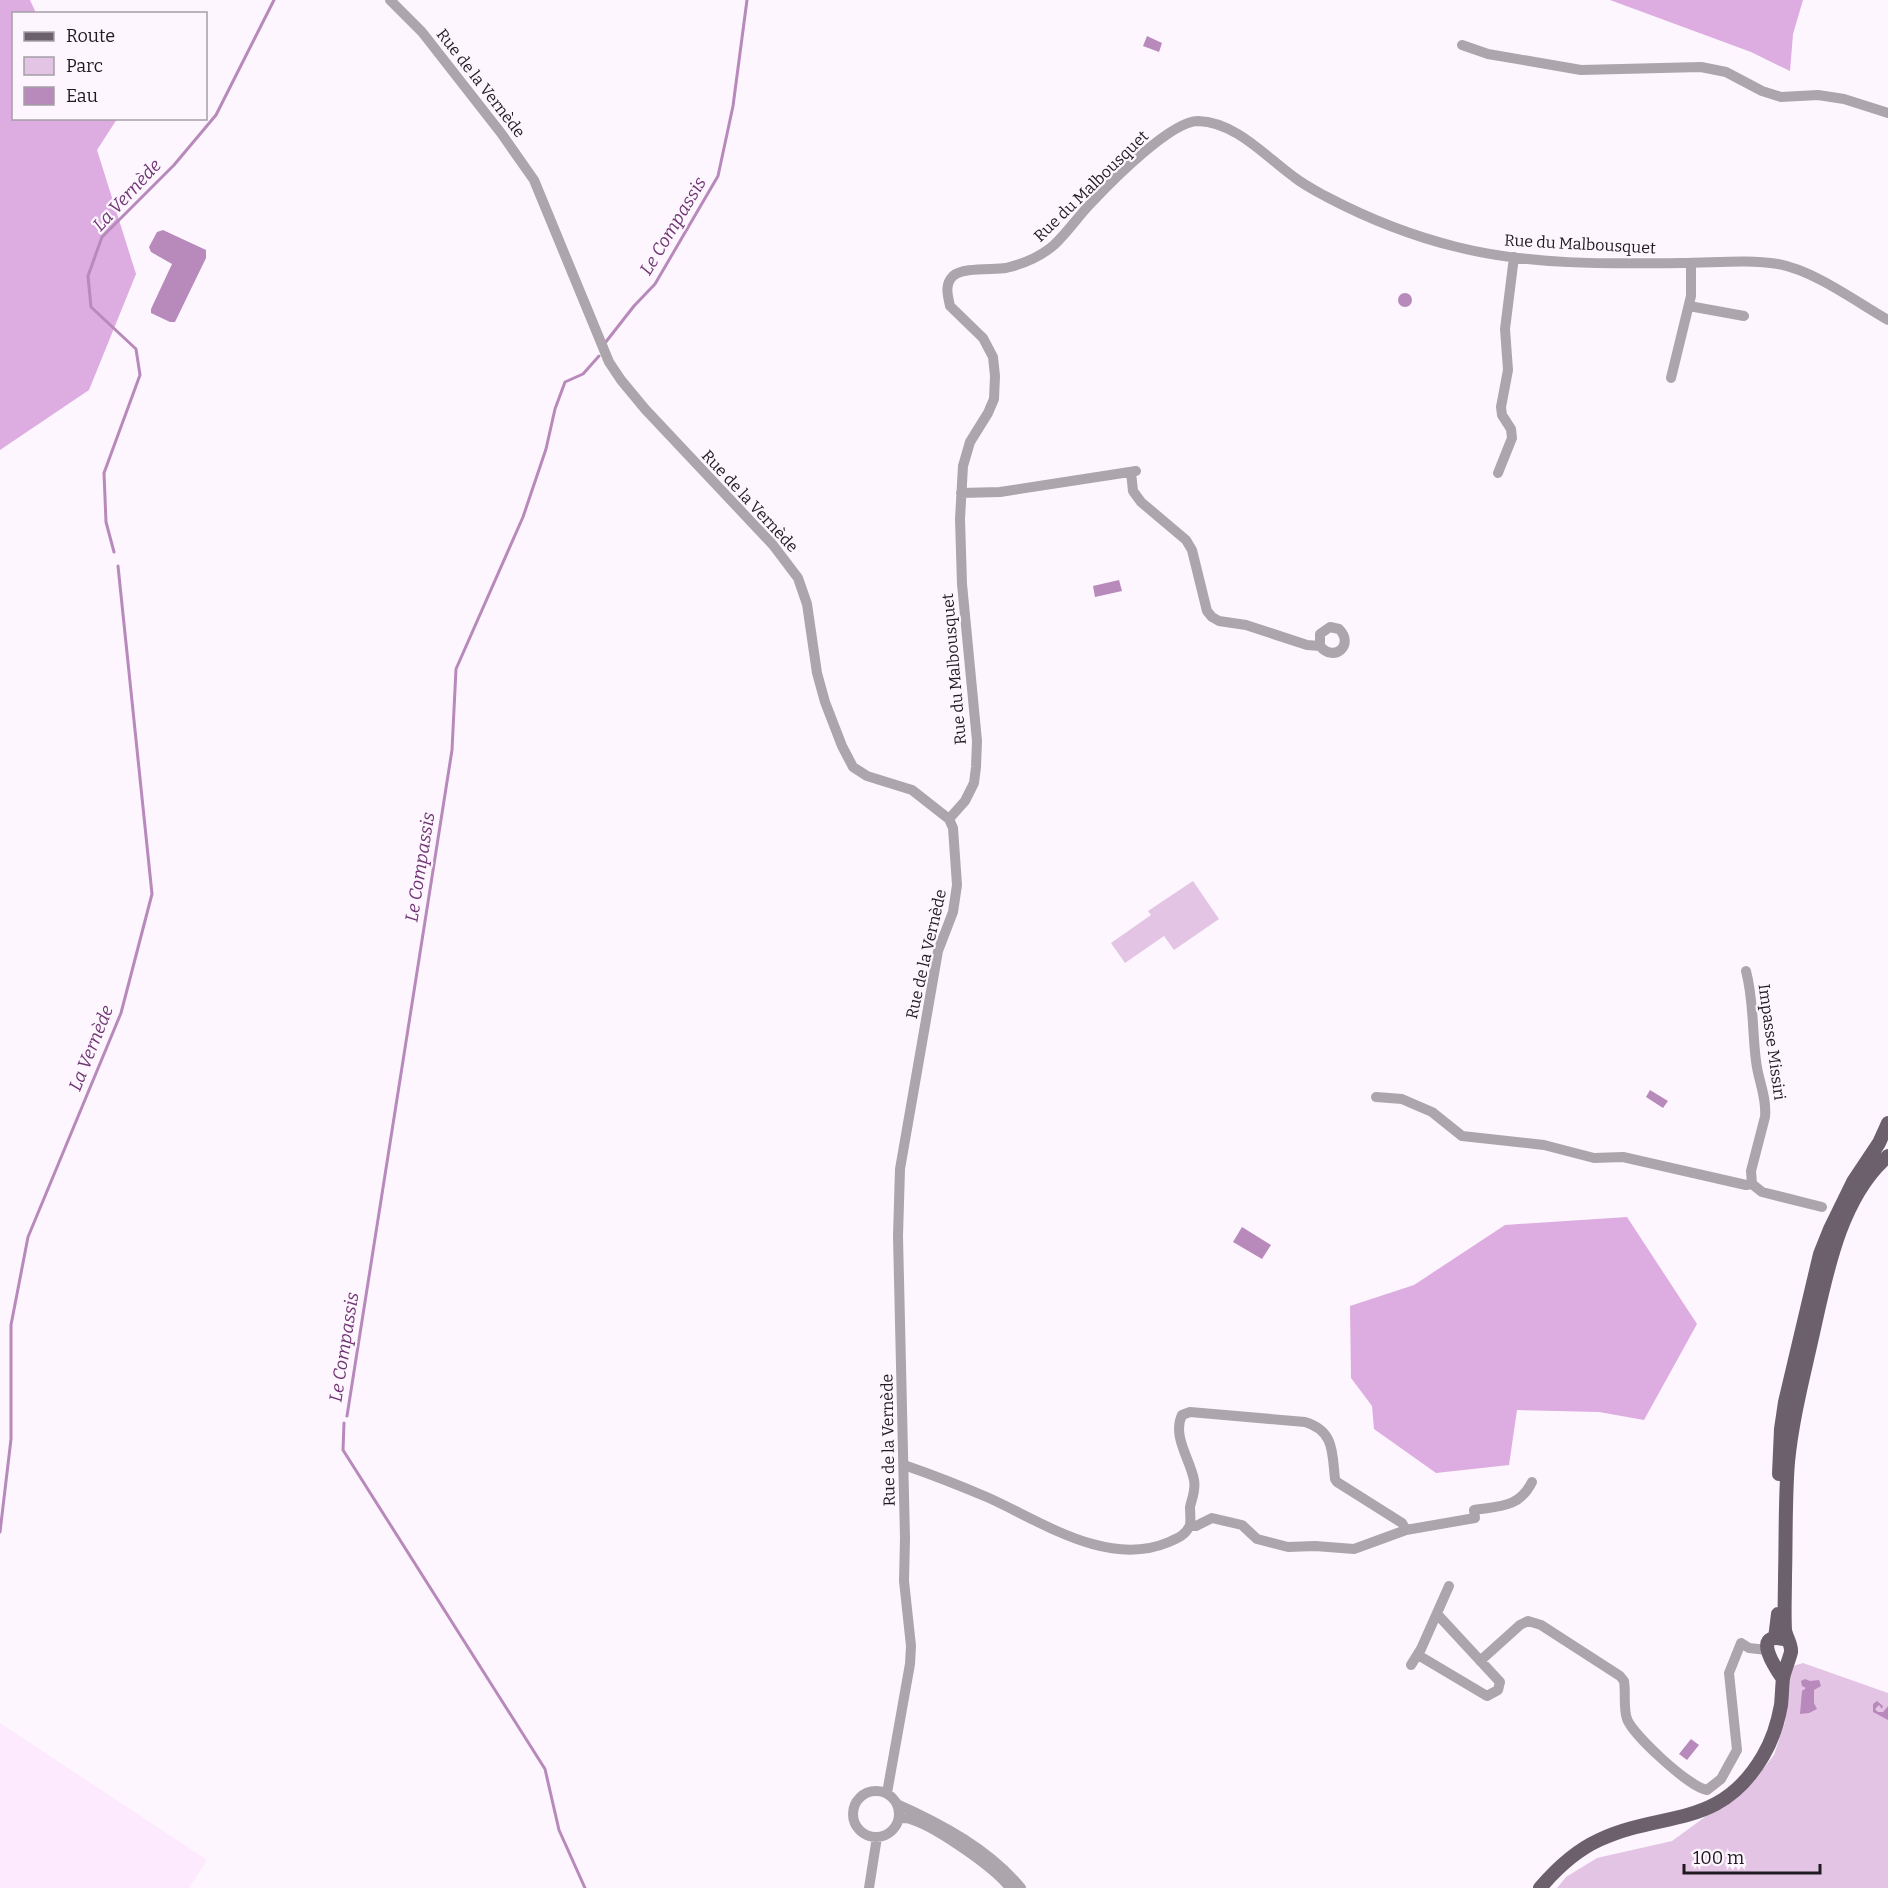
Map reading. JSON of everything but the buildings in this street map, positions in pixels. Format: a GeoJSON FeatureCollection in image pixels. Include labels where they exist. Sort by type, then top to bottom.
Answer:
{"type":"FeatureCollection","features":[{"type":"Feature","properties":{"kind":"main road"},"geometry":{"type":"LineString","coordinates":[[1783,1679],[1771,1649],[1778,1619],[1779,1458],[1784,1411],[1811,1287],[1824,1242],[1853,1182],[1879,1143],[1888,1123]]}},
{"type":"Feature","properties":{"kind":"main road"},"geometry":{"type":"LineString","coordinates":[[1540,1888],[1564,1863],[1582,1849],[1599,1840],[1619,1832],[1698,1814],[1715,1805],[1736,1790],[1759,1763],[1774,1732],[1781,1706],[1783,1679],[1789,1650],[1786,1633],[1786,1556],[1788,1463],[1794,1417],[1821,1298],[1837,1241],[1858,1195],[1870,1176],[1888,1156]]}},
{"type":"Feature","properties":{"kind":"main road"},"geometry":{"type":"LineString","coordinates":[[1771,1649],[1782,1638],[1789,1650]]}},
{"type":"Feature","properties":{"kind":"main road"},"geometry":{"type":"LineString","coordinates":[[1771,1649],[1780,1662],[1789,1650]]}},
{"type":"Feature","properties":{"kind":"street","name":"Rue de la Vernède"},"geometry":{"type":"LineString","coordinates":[[390,0],[422,32],[501,133],[534,180],[609,362],[621,380],[682,450],[773,545],[798,578],[807,604],[817,673],[825,702],[853,767],[867,776],[912,790],[949,819],[956,855],[957,885],[953,912],[938,951],[900,1169],[898,1236],[904,1465],[904,1581],[910,1655],[887,1793]]}},
{"type":"Feature","properties":{"kind":"street"},"geometry":{"type":"LineString","coordinates":[[1462,45],[1488,54],[1581,69],[1701,67],[1726,72],[1762,91],[1781,97],[1818,95],[1844,99],[1888,113]]}},
{"type":"Feature","properties":{"kind":"street","name":"Rue du Malbousquet"},"geometry":{"type":"LineString","coordinates":[[949,819],[965,801],[974,783],[976,767],[977,741],[962,584],[960,519],[965,454],[994,399],[996,376],[993,357],[983,338],[950,306],[948,285],[953,276],[961,272],[1021,264],[1053,246],[1118,177],[1159,140],[1184,124],[1197,121],[1216,124],[1255,146],[1296,179],[1328,198],[1375,219],[1456,247],[1514,257],[1612,264],[1778,264],[1815,278],[1888,320]]}},
{"type":"Feature","properties":{"kind":"street"},"geometry":{"type":"LineString","coordinates":[[1498,474],[1512,438],[1501,407],[1508,370],[1505,328],[1514,257]]}},
{"type":"Feature","properties":{"kind":"street"},"geometry":{"type":"LineString","coordinates":[[1671,378],[1689,306],[1691,263]]}},
{"type":"Feature","properties":{"kind":"street"},"geometry":{"type":"LineString","coordinates":[[1689,306],[1744,316]]}},
{"type":"Feature","properties":{"kind":"street"},"geometry":{"type":"LineString","coordinates":[[961,493],[1000,492],[1134,472],[1134,491],[1141,502],[1186,540],[1192,550],[1207,611],[1212,617],[1219,621],[1246,625],[1306,645],[1320,646]]}},
{"type":"Feature","properties":{"kind":"street","name":"Impasse Missiri"},"geometry":{"type":"LineString","coordinates":[[1746,971],[1752,994],[1756,1063],[1766,1108],[1750,1170],[1752,1184]]}},
{"type":"Feature","properties":{"kind":"street"},"geometry":{"type":"LineString","coordinates":[[1376,1097],[1412,1102],[1432,1112],[1462,1136],[1544,1145],[1594,1158],[1623,1157],[1746,1185],[1752,1184],[1762,1192],[1822,1207]]}},
{"type":"Feature","properties":{"kind":"street"},"geometry":{"type":"LineString","coordinates":[[904,1465],[940,1477],[991,1499],[1059,1534],[1100,1545],[1129,1549],[1157,1547],[1182,1537],[1190,1526],[1194,1483],[1179,1433],[1178,1423],[1182,1415],[1190,1412],[1305,1422],[1314,1425],[1327,1436],[1337,1482],[1402,1523],[1406,1530]]}},
{"type":"Feature","properties":{"kind":"street"},"geometry":{"type":"LineString","coordinates":[[1190,1526],[1196,1526],[1212,1518],[1242,1525],[1257,1539],[1277,1546],[1325,1546],[1340,1549],[1362,1547],[1406,1530],[1475,1518],[1474,1510],[1511,1504],[1520,1500],[1532,1482]]}},
{"type":"Feature","properties":{"kind":"street"},"geometry":{"type":"LineString","coordinates":[[1411,1665],[1418,1655],[1449,1586]]}},
{"type":"Feature","properties":{"kind":"street"},"geometry":{"type":"LineString","coordinates":[[1418,1655],[1487,1696],[1498,1690],[1500,1682],[1437,1614]]}},
{"type":"Feature","properties":{"kind":"street"},"geometry":{"type":"LineString","coordinates":[[1480,1661],[1520,1625],[1528,1621],[1541,1625],[1620,1676],[1624,1681],[1627,1720],[1677,1773],[1700,1789],[1707,1790],[1721,1779],[1737,1750],[1729,1673],[1737,1650],[1741,1643],[1749,1648],[1771,1649]]}},
{"type":"Feature","properties":{"kind":"street"},"geometry":{"type":"LineString","coordinates":[[897,1804],[899,1818],[892,1831],[877,1837],[869,1836],[856,1826],[853,1811],[855,1804],[865,1793],[880,1791],[887,1793],[897,1804],[928,1817],[994,1860],[1021,1888]]}},
{"type":"Feature","properties":{"kind":"street"},"geometry":{"type":"LineString","coordinates":[[899,1818],[911,1819],[926,1825],[989,1866],[1003,1878],[1010,1888]]}},
{"type":"Feature","properties":{"kind":"street"},"geometry":{"type":"LineString","coordinates":[[868,1888],[877,1837]]}},
{"type":"Feature","properties":{"kind":"shaded area"},"geometry":{"type":"Polygon","coordinates":[[[0,0],[30,0],[36,12],[12,12],[12,120],[116,120],[97,150],[136,274],[89,390],[0,450],[0,0]]]}},
{"type":"Feature","properties":{"kind":"shaded area"},"geometry":{"type":"Polygon","coordinates":[[[1610,0],[1803,0],[1793,34],[1790,71],[1751,52],[1610,0]]]}},
{"type":"Feature","properties":{"kind":"shaded area"},"geometry":{"type":"Polygon","coordinates":[[[1627,1217],[1697,1324],[1644,1420],[1599,1412],[1517,1410],[1509,1465],[1436,1473],[1374,1429],[1372,1406],[1351,1378],[1350,1306],[1414,1285],[1505,1225],[1627,1217]]]}},
{"type":"Feature","properties":{"kind":"shaded area"},"geometry":{"type":"Polygon","coordinates":[[[0,1723],[207,1860],[189,1888],[0,1888],[0,1723]]]}},
{"type":"Feature","properties":{"kind":"green space"},"geometry":{"type":"Polygon","coordinates":[[[1193,881],[1219,919],[1174,950],[1164,936],[1125,963],[1111,943],[1151,915],[1148,911],[1193,881]]]}},
{"type":"Feature","properties":{"kind":"green space"},"geometry":{"type":"Polygon","coordinates":[[[1803,1663],[1888,1693],[1888,1888],[1557,1888],[1566,1877],[1597,1858],[1672,1841],[1753,1782],[1774,1755],[1785,1722],[1790,1667],[1803,1663]]]}},
{"type":"Feature","properties":{"kind":"water"},"geometry":{"type":"Polygon","coordinates":[[[1147,36],[1162,43],[1159,52],[1143,46],[1147,36]]]}},
{"type":"Feature","properties":{"kind":"water"},"geometry":{"type":"Polygon","coordinates":[[[163,230],[206,250],[206,258],[175,322],[151,313],[172,264],[151,252],[149,247],[157,232],[163,230]]]}},
{"type":"Feature","properties":{"kind":"water"},"geometry":{"type":"Polygon","coordinates":[[[1405,293],[1410,295],[1412,300],[1410,305],[1405,307],[1400,305],[1398,300],[1400,295],[1405,293]]]}},
{"type":"Feature","properties":{"kind":"water"},"geometry":{"type":"Polygon","coordinates":[[[1119,580],[1122,591],[1095,597],[1093,586],[1119,580]]]}},
{"type":"Feature","properties":{"kind":"water"},"geometry":{"type":"Polygon","coordinates":[[[1650,1090],[1668,1101],[1663,1108],[1646,1097],[1650,1090]]]}},
{"type":"Feature","properties":{"kind":"water"},"geometry":{"type":"Polygon","coordinates":[[[1242,1227],[1271,1245],[1262,1259],[1233,1242],[1242,1227]]]}},
{"type":"Feature","properties":{"kind":"water"},"geometry":{"type":"Polygon","coordinates":[[[1819,1680],[1821,1686],[1814,1690],[1814,1703],[1817,1709],[1800,1714],[1802,1691],[1806,1688],[1802,1686],[1801,1681],[1819,1680]]]}},
{"type":"Feature","properties":{"kind":"water"},"geometry":{"type":"Polygon","coordinates":[[[1877,1701],[1883,1706],[1882,1709],[1879,1705],[1875,1709],[1878,1712],[1883,1712],[1888,1706],[1888,1720],[1873,1712],[1873,1704],[1877,1701]]]}},
{"type":"Feature","properties":{"kind":"water"},"geometry":{"type":"Polygon","coordinates":[[[1691,1739],[1699,1745],[1687,1760],[1679,1754],[1691,1739]]]}},
{"type":"Feature","properties":{"kind":"waterway","name":"La Vernède"},"geometry":{"type":"LineString","coordinates":[[114,552],[106,522],[104,473],[140,375],[136,349],[91,307],[88,276],[102,237],[174,165],[216,115],[274,0]]}},
{"type":"Feature","properties":{"kind":"waterway","name":"Le Compassis"},"geometry":{"type":"LineString","coordinates":[[605,343],[655,284],[718,176],[733,106],[747,0]]}},
{"type":"Feature","properties":{"kind":"waterway","name":"Le Compassis"},"geometry":{"type":"LineString","coordinates":[[347,1416],[452,750],[456,669],[523,517],[565,382],[583,374],[599,356]]}},
{"type":"Feature","properties":{"kind":"waterway","name":"La Vernède"},"geometry":{"type":"LineString","coordinates":[[0,1532],[11,1439],[11,1325],[28,1237],[121,1013],[152,894],[118,566]]}},
{"type":"Feature","properties":{"kind":"waterway","name":"Le Compassis"},"geometry":{"type":"LineString","coordinates":[[344,1423],[343,1450],[545,1769],[559,1830],[585,1888]]}}]}
